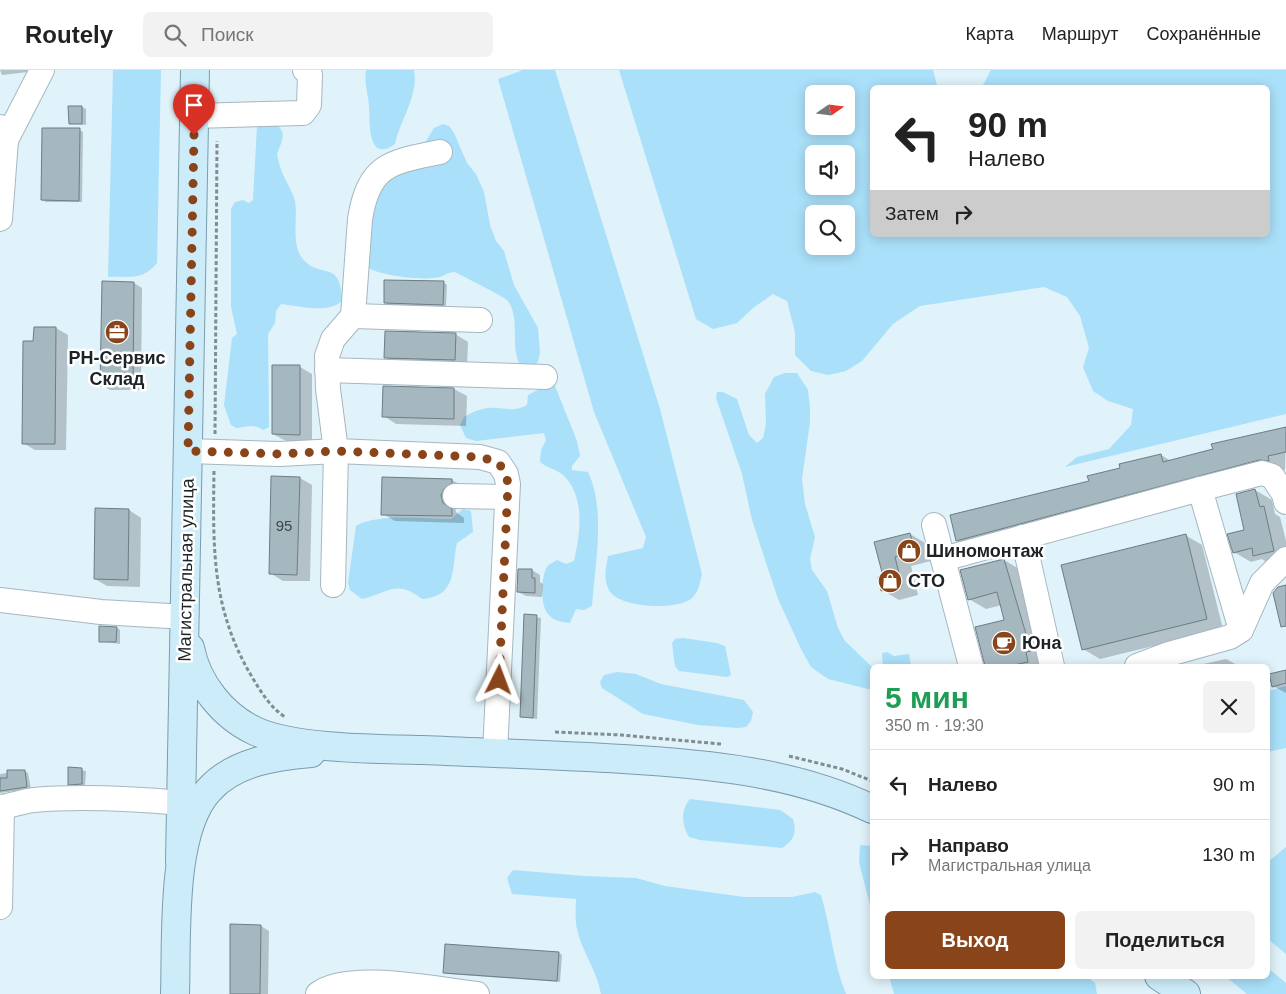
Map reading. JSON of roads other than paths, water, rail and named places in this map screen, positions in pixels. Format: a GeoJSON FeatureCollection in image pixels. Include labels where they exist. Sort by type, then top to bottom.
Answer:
{"type":"FeatureCollection","features":[{"type":"Feature","properties":{"kind":"main road","name":"Магистральная улица"},"geometry":{"type":"LineString","coordinates":[[180,861],[186,617],[201,452],[205,116],[195,70]]}},
{"type":"Feature","properties":{"kind":"main road"},"geometry":{"type":"LineString","coordinates":[[186,617],[195,667],[217,703],[238,721],[256,732],[276,738],[380,749],[495,753],[709,765],[771,776],[824,790],[870,808]]}},
{"type":"Feature","properties":{"kind":"main road"},"geometry":{"type":"LineString","coordinates":[[175,994],[180,861],[191,818],[199,802],[209,789],[236,770],[270,758],[291,754],[380,749]]}},
{"type":"Feature","properties":{"kind":"main road"},"geometry":{"type":"LineString","coordinates":[[1160,979],[1170,994]]}},
{"type":"Feature","properties":{"kind":"main road"},"geometry":{"type":"LineString","coordinates":[[1163,979],[1186,994]]}},
{"type":"Feature","properties":{"kind":"lane"},"geometry":{"type":"LineString","coordinates":[[0,219],[3,134],[42,70]]}},
{"type":"Feature","properties":{"kind":"lane"},"geometry":{"type":"LineString","coordinates":[[205,116],[303,114],[309,105],[310,75],[305,70]]}},
{"type":"Feature","properties":{"kind":"lane"},"geometry":{"type":"LineString","coordinates":[[333,585],[336,451],[327,370],[329,347],[353,316],[360,219],[364,200],[373,182],[387,165],[440,152]]}},
{"type":"Feature","properties":{"kind":"lane"},"geometry":{"type":"LineString","coordinates":[[353,316],[480,320]]}},
{"type":"Feature","properties":{"kind":"lane"},"geometry":{"type":"LineString","coordinates":[[327,370],[545,377]]}},
{"type":"Feature","properties":{"kind":"lane"},"geometry":{"type":"LineString","coordinates":[[201,452],[336,451],[492,459],[502,466],[506,474],[507,497],[495,753]]}},
{"type":"Feature","properties":{"kind":"lane"},"geometry":{"type":"LineString","coordinates":[[943,559],[1262,473],[1272,476],[1284,494],[1286,502]]}},
{"type":"Feature","properties":{"kind":"lane"},"geometry":{"type":"LineString","coordinates":[[1200,489],[1241,630]]}},
{"type":"Feature","properties":{"kind":"lane"},"geometry":{"type":"LineString","coordinates":[[455,496],[507,497]]}},
{"type":"Feature","properties":{"kind":"lane"},"geometry":{"type":"LineString","coordinates":[[934,525],[970,664]]}},
{"type":"Feature","properties":{"kind":"lane"},"geometry":{"type":"LineString","coordinates":[[1023,537],[1052,664]]}},
{"type":"Feature","properties":{"kind":"lane"},"geometry":{"type":"LineString","coordinates":[[1142,664],[1169,654],[1230,637],[1241,630],[1262,583],[1286,559]]}},
{"type":"Feature","properties":{"kind":"lane"},"geometry":{"type":"LineString","coordinates":[[0,600],[101,612],[186,617]]}},
{"type":"Feature","properties":{"kind":"lane"},"geometry":{"type":"LineString","coordinates":[[0,906],[1,807],[43,800],[156,800],[182,803]]}},
{"type":"Feature","properties":{"kind":"lane"},"geometry":{"type":"LineString","coordinates":[[318,994],[330,987],[363,982],[477,994]]}},
{"type":"Feature","properties":{"kind":"place","name":"РН-Сервис Cклад"},"geometry":{"type":"Point","coordinates":[117,332]}},
{"type":"Feature","properties":{"kind":"place","name":"Шиномонтаж"},"geometry":{"type":"Point","coordinates":[909,551]}},
{"type":"Feature","properties":{"kind":"place","name":"СТО"},"geometry":{"type":"Point","coordinates":[890,581]}},
{"type":"Feature","properties":{"kind":"place","name":"Юна"},"geometry":{"type":"Point","coordinates":[1004,643]}}]}
